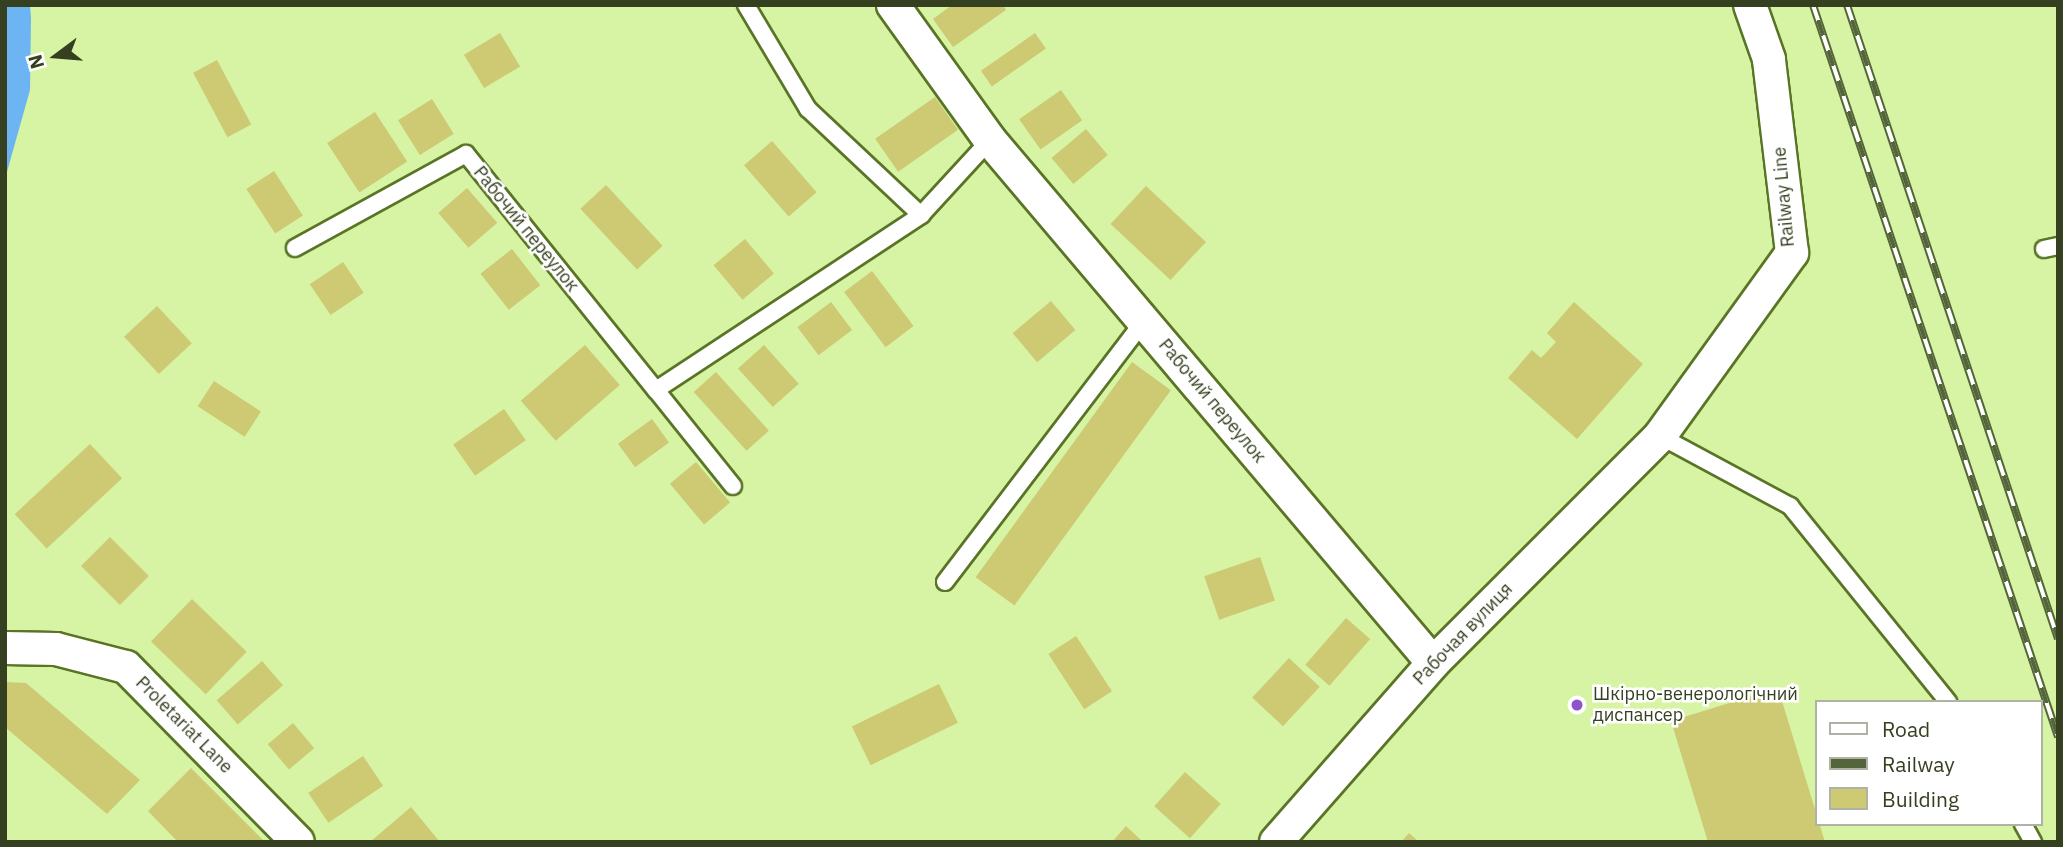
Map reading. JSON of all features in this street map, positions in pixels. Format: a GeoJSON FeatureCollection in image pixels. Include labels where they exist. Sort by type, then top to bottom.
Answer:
{"type":"FeatureCollection","features":[{"type":"Feature","properties":{"kind":"street","name":"Рабочий переулок"},"geometry":{"type":"LineString","coordinates":[[893,5],[990,140],[1433,663]]}},
{"type":"Feature","properties":{"kind":"street","name":"Railway Line"},"geometry":{"type":"LineString","coordinates":[[1660,436],[1792,253],[1769,59],[1749,5]]}},
{"type":"Feature","properties":{"kind":"street","name":"Рабочая вулиця"},"geometry":{"type":"LineString","coordinates":[[1276,842],[1433,663],[1660,436]]}},
{"type":"Feature","properties":{"kind":"street","name":"Proletariat Lane"},"geometry":{"type":"LineString","coordinates":[[5,648],[56,649],[126,667],[298,842]]}},
{"type":"Feature","properties":{"kind":"lane"},"geometry":{"type":"LineString","coordinates":[[746,5],[808,109],[921,215]]}},
{"type":"Feature","properties":{"kind":"lane"},"geometry":{"type":"LineString","coordinates":[[656,390],[921,215],[990,140]]}},
{"type":"Feature","properties":{"kind":"lane","name":"Рабочий переулок"},"geometry":{"type":"LineString","coordinates":[[295,247],[466,154],[733,486]]}},
{"type":"Feature","properties":{"kind":"lane"},"geometry":{"type":"LineString","coordinates":[[945,582],[1144,321]]}},
{"type":"Feature","properties":{"kind":"lane"},"geometry":{"type":"LineString","coordinates":[[1660,436],[1790,506],[1946,700]]}},
{"type":"Feature","properties":{"kind":"lane"},"geometry":{"type":"LineString","coordinates":[[2024,826],[2033,842]]}},
{"type":"Feature","properties":{"kind":"water"},"geometry":{"type":"Polygon","coordinates":[[[5,5],[30,5],[31,18],[30,90],[5,179],[5,5]]]}},
{"type":"Feature","properties":{"kind":"building"},"geometry":{"type":"Polygon","coordinates":[[[952,5],[1003,5],[1006,10],[953,47],[933,19],[952,5]]]}},
{"type":"Feature","properties":{"kind":"building"},"geometry":{"type":"Polygon","coordinates":[[[500,33],[520,66],[484,88],[464,55],[500,33]]]}},
{"type":"Feature","properties":{"kind":"building"},"geometry":{"type":"Polygon","coordinates":[[[1035,33],[1046,49],[992,86],[981,71],[1035,33]]]}},
{"type":"Feature","properties":{"kind":"building"},"geometry":{"type":"Polygon","coordinates":[[[217,60],[251,124],[227,137],[193,73],[217,60]]]}},
{"type":"Feature","properties":{"kind":"building"},"geometry":{"type":"Polygon","coordinates":[[[1061,90],[1082,120],[1040,150],[1019,119],[1061,90]]]}},
{"type":"Feature","properties":{"kind":"building"},"geometry":{"type":"Polygon","coordinates":[[[935,97],[958,130],[898,172],[875,139],[935,97]]]}},
{"type":"Feature","properties":{"kind":"building"},"geometry":{"type":"Polygon","coordinates":[[[432,99],[454,134],[420,155],[398,120],[432,99]]]}},
{"type":"Feature","properties":{"kind":"building"},"geometry":{"type":"Polygon","coordinates":[[[375,112],[407,161],[359,193],[327,143],[375,112]]]}},
{"type":"Feature","properties":{"kind":"building"},"geometry":{"type":"Polygon","coordinates":[[[1086,129],[1108,155],[1073,184],[1052,158],[1086,129]]]}},
{"type":"Feature","properties":{"kind":"building"},"geometry":{"type":"Polygon","coordinates":[[[772,141],[817,192],[789,217],[744,165],[772,141]]]}},
{"type":"Feature","properties":{"kind":"building"},"geometry":{"type":"Polygon","coordinates":[[[274,171],[303,215],[275,233],[246,189],[274,171]]]}},
{"type":"Feature","properties":{"kind":"building"},"geometry":{"type":"Polygon","coordinates":[[[606,185],[663,246],[637,270],[580,209],[606,185]]]}},
{"type":"Feature","properties":{"kind":"building"},"geometry":{"type":"Polygon","coordinates":[[[1146,186],[1206,242],[1171,280],[1111,224],[1146,186]]]}},
{"type":"Feature","properties":{"kind":"building"},"geometry":{"type":"Polygon","coordinates":[[[467,188],[497,223],[468,248],[438,213],[467,188]]]}},
{"type":"Feature","properties":{"kind":"building"},"geometry":{"type":"Polygon","coordinates":[[[745,239],[774,273],[743,300],[714,265],[745,239]]]}},
{"type":"Feature","properties":{"kind":"building"},"geometry":{"type":"Polygon","coordinates":[[[512,249],[540,285],[509,310],[480,274],[512,249]]]}},
{"type":"Feature","properties":{"kind":"building"},"geometry":{"type":"Polygon","coordinates":[[[343,262],[364,293],[331,315],[310,284],[343,262]]]}},
{"type":"Feature","properties":{"kind":"building"},"geometry":{"type":"Polygon","coordinates":[[[872,271],[914,326],[886,347],[844,292],[872,271]]]}},
{"type":"Feature","properties":{"kind":"building"},"geometry":{"type":"Polygon","coordinates":[[[1051,301],[1075,330],[1037,362],[1013,333],[1051,301]]]}},
{"type":"Feature","properties":{"kind":"building"},"geometry":{"type":"Polygon","coordinates":[[[831,302],[852,330],[819,355],[797,327],[831,302]]]}},
{"type":"Feature","properties":{"kind":"building"},"geometry":{"type":"Polygon","coordinates":[[[1574,302],[1643,364],[1577,439],[1508,378],[1532,350],[1541,358],[1556,342],[1547,333],[1574,302]]]}},
{"type":"Feature","properties":{"kind":"building"},"geometry":{"type":"Polygon","coordinates":[[[157,306],[192,343],[159,374],[124,337],[157,306]]]}},
{"type":"Feature","properties":{"kind":"building"},"geometry":{"type":"Polygon","coordinates":[[[585,345],[620,385],[556,441],[521,401],[585,345]]]}},
{"type":"Feature","properties":{"kind":"building"},"geometry":{"type":"Polygon","coordinates":[[[764,345],[799,384],[773,407],[738,368],[764,345]]]}},
{"type":"Feature","properties":{"kind":"building"},"geometry":{"type":"Polygon","coordinates":[[[1132,362],[1171,390],[1014,605],[976,577],[1132,362]]]}},
{"type":"Feature","properties":{"kind":"building"},"geometry":{"type":"Polygon","coordinates":[[[716,372],[769,431],[747,451],[694,392],[716,372]]]}},
{"type":"Feature","properties":{"kind":"building"},"geometry":{"type":"Polygon","coordinates":[[[214,381],[261,411],[245,437],[198,406],[214,381]]]}},
{"type":"Feature","properties":{"kind":"building"},"geometry":{"type":"Polygon","coordinates":[[[504,409],[526,440],[475,476],[453,445],[504,409]]]}},
{"type":"Feature","properties":{"kind":"building"},"geometry":{"type":"Polygon","coordinates":[[[652,419],[669,442],[635,467],[618,444],[652,419]]]}},
{"type":"Feature","properties":{"kind":"building"},"geometry":{"type":"Polygon","coordinates":[[[90,444],[122,478],[47,549],[15,514],[90,444]]]}},
{"type":"Feature","properties":{"kind":"building"},"geometry":{"type":"Polygon","coordinates":[[[696,462],[730,503],[704,524],[670,484],[696,462]]]}},
{"type":"Feature","properties":{"kind":"building"},"geometry":{"type":"Polygon","coordinates":[[[110,537],[149,576],[120,605],[81,566],[110,537]]]}},
{"type":"Feature","properties":{"kind":"building"},"geometry":{"type":"Polygon","coordinates":[[[1260,557],[1275,600],[1219,620],[1204,576],[1260,557]]]}},
{"type":"Feature","properties":{"kind":"building"},"geometry":{"type":"Polygon","coordinates":[[[192,599],[247,652],[206,694],[151,641],[192,599]]]}},
{"type":"Feature","properties":{"kind":"building"},"geometry":{"type":"Polygon","coordinates":[[[1346,618],[1370,639],[1329,686],[1305,665],[1346,618]]]}},
{"type":"Feature","properties":{"kind":"building"},"geometry":{"type":"Polygon","coordinates":[[[1076,636],[1112,691],[1084,709],[1048,654],[1076,636]]]}},
{"type":"Feature","properties":{"kind":"building"},"geometry":{"type":"Polygon","coordinates":[[[1289,658],[1320,687],[1283,726],[1252,697],[1289,658]]]}},
{"type":"Feature","properties":{"kind":"building"},"geometry":{"type":"Polygon","coordinates":[[[262,661],[283,685],[238,725],[217,700],[262,661]]]}},
{"type":"Feature","properties":{"kind":"building"},"geometry":{"type":"Polygon","coordinates":[[[5,682],[26,683],[140,780],[107,814],[5,727],[5,682]]]}},
{"type":"Feature","properties":{"kind":"building"},"geometry":{"type":"Polygon","coordinates":[[[939,684],[958,723],[871,765],[852,727],[939,684]]]}},
{"type":"Feature","properties":{"kind":"building"},"geometry":{"type":"Polygon","coordinates":[[[1778,688],[1814,806],[1814,826],[1820,826],[1825,842],[1708,842],[1671,721],[1778,688]]]}},
{"type":"Feature","properties":{"kind":"building"},"geometry":{"type":"Polygon","coordinates":[[[293,723],[314,748],[289,769],[268,744],[293,723]]]}},
{"type":"Feature","properties":{"kind":"building"},"geometry":{"type":"Polygon","coordinates":[[[363,756],[383,786],[328,823],[308,793],[363,756]]]}},
{"type":"Feature","properties":{"kind":"building"},"geometry":{"type":"Polygon","coordinates":[[[191,768],[265,842],[178,842],[148,811],[191,768]]]}},
{"type":"Feature","properties":{"kind":"building"},"geometry":{"type":"Polygon","coordinates":[[[1185,772],[1221,804],[1190,838],[1154,806],[1185,772]]]}},
{"type":"Feature","properties":{"kind":"building"},"geometry":{"type":"Polygon","coordinates":[[[411,807],[440,842],[370,842],[411,807]]]}},
{"type":"Feature","properties":{"kind":"building"},"geometry":{"type":"Polygon","coordinates":[[[1126,826],[1143,842],[1112,842],[1126,826]]]}},
{"type":"Feature","properties":{"kind":"building"},"geometry":{"type":"Polygon","coordinates":[[[1409,833],[1419,842],[1401,842],[1409,833]]]}},
{"type":"Feature","properties":{"kind":"railway"},"geometry":{"type":"LineString","coordinates":[[1813,5],[2058,737]]}},
{"type":"Feature","properties":{"kind":"railway"},"geometry":{"type":"LineString","coordinates":[[1847,5],[2058,639]]}},
{"type":"Feature","properties":{"kind":"place","name":"Шкірно-венерологічний диспансер"},"geometry":{"type":"Point","coordinates":[1577,705]}}]}
